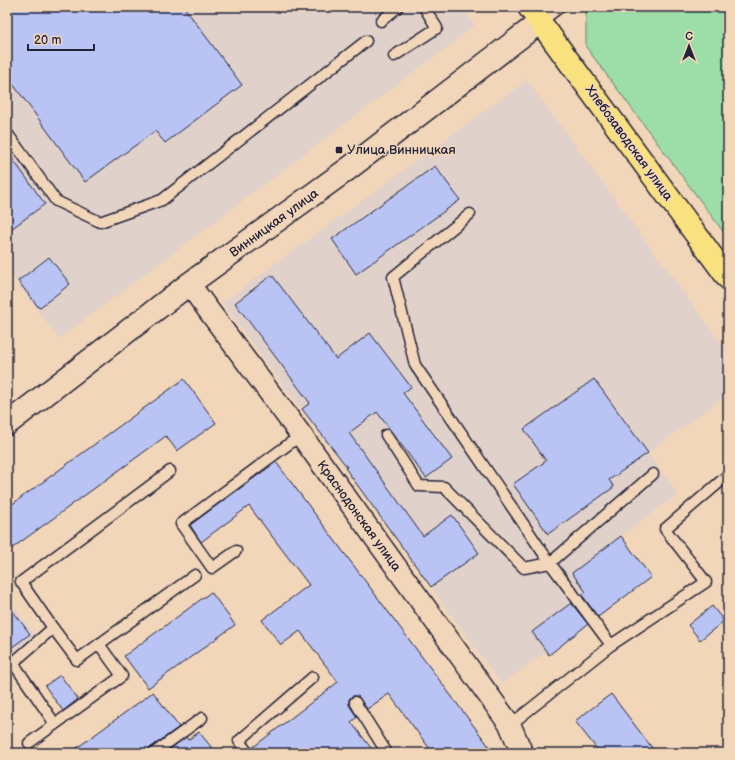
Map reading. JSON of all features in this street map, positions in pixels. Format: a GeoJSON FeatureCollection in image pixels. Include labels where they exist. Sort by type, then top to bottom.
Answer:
{"type":"FeatureCollection","features":[{"type":"Feature","properties":{"kind":"main road","name":"Хлебозаводская улица"},"geometry":{"type":"LineString","coordinates":[[535,15],[728,278]]}},
{"type":"Feature","properties":{"kind":"street","name":"Винницкая улица"},"geometry":{"type":"LineString","coordinates":[[8,422],[189,284],[348,169],[535,15]]}},
{"type":"Feature","properties":{"kind":"street","name":"Краснодонская улица"},"geometry":{"type":"LineString","coordinates":[[189,284],[301,435],[510,725],[522,753]]}},
{"type":"Feature","properties":{"kind":"lane"},"geometry":{"type":"LineString","coordinates":[[381,21],[398,7]]}},
{"type":"Feature","properties":{"kind":"lane"},"geometry":{"type":"LineString","coordinates":[[394,56],[437,28],[424,7]]}},
{"type":"Feature","properties":{"kind":"lane"},"geometry":{"type":"LineString","coordinates":[[535,15],[560,7]]}},
{"type":"Feature","properties":{"kind":"lane"},"geometry":{"type":"LineString","coordinates":[[7,133],[56,201],[100,222],[162,200],[366,41]]}},
{"type":"Feature","properties":{"kind":"lane"},"geometry":{"type":"LineString","coordinates":[[470,214],[393,277],[415,365],[550,563],[611,645]]}},
{"type":"Feature","properties":{"kind":"lane"},"geometry":{"type":"LineString","coordinates":[[236,551],[212,568],[181,524],[301,435]]}},
{"type":"Feature","properties":{"kind":"lane"},"geometry":{"type":"LineString","coordinates":[[386,435],[419,486],[444,487],[524,568],[550,563],[653,474]]}},
{"type":"Feature","properties":{"kind":"lane"},"geometry":{"type":"LineString","coordinates":[[170,471],[21,582],[77,660],[195,575]]}},
{"type":"Feature","properties":{"kind":"lane"},"geometry":{"type":"LineString","coordinates":[[510,725],[611,645],[706,582],[664,529],[728,475]]}},
{"type":"Feature","properties":{"kind":"lane"},"geometry":{"type":"LineString","coordinates":[[53,628],[10,666],[55,724]]}},
{"type":"Feature","properties":{"kind":"lane"},"geometry":{"type":"LineString","coordinates":[[29,743],[122,676],[99,644]]}},
{"type":"Feature","properties":{"kind":"lane"},"geometry":{"type":"LineString","coordinates":[[248,753],[239,742],[314,677]]}},
{"type":"Feature","properties":{"kind":"lane"},"geometry":{"type":"LineString","coordinates":[[355,702],[388,753]]}},
{"type":"Feature","properties":{"kind":"lane"},"geometry":{"type":"LineString","coordinates":[[154,753],[202,718]]}},
{"type":"Feature","properties":{"kind":"shaded area"},"geometry":{"type":"Polygon","coordinates":[[[7,7],[462,7],[475,26],[59,339],[7,270],[7,7]]]}},
{"type":"Feature","properties":{"kind":"shaded area"},"geometry":{"type":"Polygon","coordinates":[[[527,80],[728,352],[728,394],[648,453],[678,494],[621,536],[651,577],[549,655],[546,652],[501,684],[345,468],[222,303],[527,80]]]}},
{"type":"Feature","properties":{"kind":"shaded area"},"geometry":{"type":"Polygon","coordinates":[[[7,597],[36,636],[7,656],[7,597]]]}},
{"type":"Feature","properties":{"kind":"green space"},"geometry":{"type":"Polygon","coordinates":[[[588,7],[728,7],[728,238],[586,47],[586,9],[588,7]]]}},
{"type":"Feature","properties":{"kind":"building"},"geometry":{"type":"Polygon","coordinates":[[[7,7],[184,7],[242,85],[165,143],[155,131],[85,182],[7,76],[7,7]]]}},
{"type":"Feature","properties":{"kind":"building"},"geometry":{"type":"Polygon","coordinates":[[[7,151],[45,204],[7,232],[7,151]]]}},
{"type":"Feature","properties":{"kind":"building"},"geometry":{"type":"Polygon","coordinates":[[[435,166],[460,200],[356,274],[332,239],[435,166]]]}},
{"type":"Feature","properties":{"kind":"building"},"geometry":{"type":"Polygon","coordinates":[[[49,257],[70,284],[39,308],[18,281],[49,257]]]}},
{"type":"Feature","properties":{"kind":"building"},"geometry":{"type":"Polygon","coordinates":[[[272,275],[336,359],[370,333],[411,387],[403,393],[452,459],[426,478],[377,412],[349,433],[423,536],[452,515],[479,553],[431,587],[345,468],[347,467],[302,409],[310,403],[235,303],[272,275]]]}},
{"type":"Feature","properties":{"kind":"building"},"geometry":{"type":"Polygon","coordinates":[[[184,379],[216,423],[177,451],[166,436],[7,552],[7,508],[184,379]]]}},
{"type":"Feature","properties":{"kind":"building"},"geometry":{"type":"Polygon","coordinates":[[[594,379],[648,453],[609,480],[614,487],[548,534],[513,484],[546,461],[524,429],[594,379]]]}},
{"type":"Feature","properties":{"kind":"building"},"geometry":{"type":"Polygon","coordinates":[[[276,462],[494,753],[433,753],[389,694],[367,709],[358,696],[352,696],[349,699],[349,705],[357,717],[351,722],[375,753],[254,753],[252,748],[338,682],[300,631],[281,645],[262,620],[309,585],[249,506],[201,542],[190,525],[276,462]]]}},
{"type":"Feature","properties":{"kind":"building"},"geometry":{"type":"Polygon","coordinates":[[[621,536],[651,577],[598,617],[582,595],[586,592],[572,573],[621,536]]]}},
{"type":"Feature","properties":{"kind":"building"},"geometry":{"type":"Polygon","coordinates":[[[211,592],[235,625],[148,688],[124,656],[211,592]]]}},
{"type":"Feature","properties":{"kind":"building"},"geometry":{"type":"Polygon","coordinates":[[[7,603],[30,634],[7,651],[7,603]]]}},
{"type":"Feature","properties":{"kind":"building"},"geometry":{"type":"Polygon","coordinates":[[[571,603],[588,624],[549,655],[532,632],[571,603]]]}},
{"type":"Feature","properties":{"kind":"building"},"geometry":{"type":"Polygon","coordinates":[[[712,606],[724,621],[700,640],[688,625],[712,606]]]}},
{"type":"Feature","properties":{"kind":"building"},"geometry":{"type":"Polygon","coordinates":[[[60,675],[78,699],[63,711],[45,686],[60,675]]]}},
{"type":"Feature","properties":{"kind":"building"},"geometry":{"type":"Polygon","coordinates":[[[153,692],[179,727],[150,748],[148,753],[70,753],[153,692]]]}},
{"type":"Feature","properties":{"kind":"building"},"geometry":{"type":"Polygon","coordinates":[[[611,694],[656,753],[600,753],[575,721],[611,694]]]}},
{"type":"Feature","properties":{"kind":"building"},"geometry":{"type":"Polygon","coordinates":[[[199,732],[216,753],[165,753],[186,737],[188,740],[199,732]]]}},
{"type":"Feature","properties":{"kind":"place","name":"Улица Винницкая"},"geometry":{"type":"Point","coordinates":[339,150]}}]}
